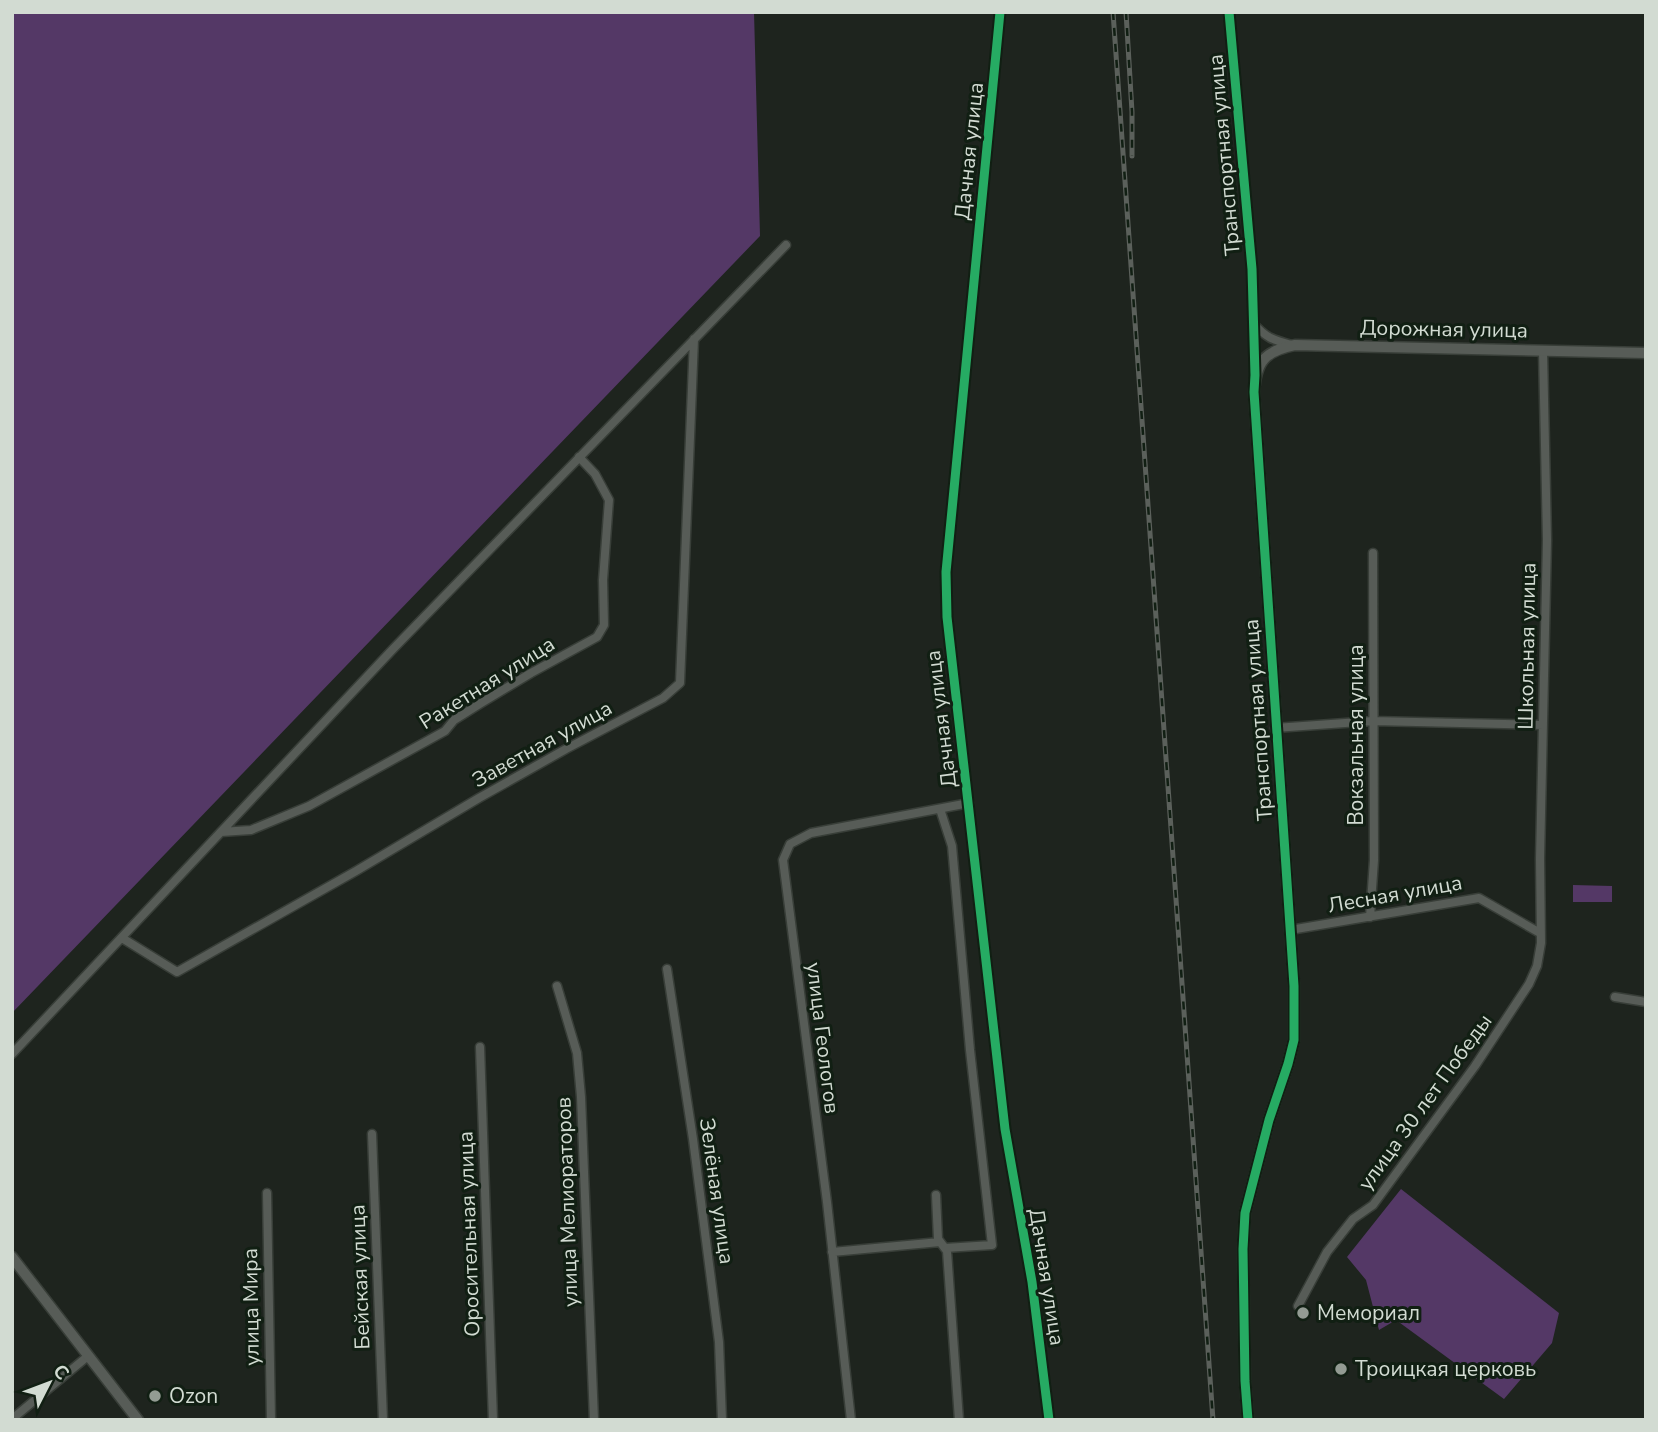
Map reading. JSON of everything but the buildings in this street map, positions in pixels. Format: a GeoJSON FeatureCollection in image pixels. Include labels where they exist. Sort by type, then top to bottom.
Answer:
{"type":"FeatureCollection","features":[{"type":"Feature","properties":{"kind":"street","name":"Дачная улица"},"geometry":{"type":"LineString","coordinates":[[1000,12],[946,572],[947,617],[1005,1129],[1032,1282],[1049,1420]]}},
{"type":"Feature","properties":{"kind":"street","name":"Транспортная улица"},"geometry":{"type":"LineString","coordinates":[[1229,12],[1252,269],[1254,392],[1294,986],[1294,1040],[1269,1120],[1245,1213],[1242,1249],[1248,1420]]}},
{"type":"Feature","properties":{"kind":"street"},"geometry":{"type":"LineString","coordinates":[[12,1054],[393,649],[786,245]]}},
{"type":"Feature","properties":{"kind":"street"},"geometry":{"type":"LineString","coordinates":[[1253,323],[1262,334],[1272,340],[1295,345]]}},
{"type":"Feature","properties":{"kind":"street","name":"Заветная улица"},"geometry":{"type":"LineString","coordinates":[[122,938],[177,972],[490,792],[663,698],[680,683],[694,339]]}},
{"type":"Feature","properties":{"kind":"street","name":"Дорожная улица"},"geometry":{"type":"LineString","coordinates":[[1255,375],[1268,355],[1279,348],[1295,345],[1646,353]]}},
{"type":"Feature","properties":{"kind":"street","name":"Школьная улица"},"geometry":{"type":"LineString","coordinates":[[1540,938],[1547,540],[1543,351]]}},
{"type":"Feature","properties":{"kind":"street","name":"Ракетная улица"},"geometry":{"type":"LineString","coordinates":[[220,832],[251,830],[309,806],[425,743],[481,703],[597,637],[604,625],[603,580],[609,500],[595,474],[579,457]]}},
{"type":"Feature","properties":{"kind":"street","name":"Вокзальная улица"},"geometry":{"type":"LineString","coordinates":[[1370,916],[1374,860],[1373,553]]}},
{"type":"Feature","properties":{"kind":"street"},"geometry":{"type":"LineString","coordinates":[[1275,728],[1373,721],[1543,724]]}},
{"type":"Feature","properties":{"kind":"street","name":"улица Геологов"},"geometry":{"type":"LineString","coordinates":[[851,1420],[783,860],[790,844],[811,833],[969,803]]}},
{"type":"Feature","properties":{"kind":"street"},"geometry":{"type":"LineString","coordinates":[[832,1252],[943,1245],[992,1245],[970,1050],[952,846],[940,809]]}},
{"type":"Feature","properties":{"kind":"street","name":"Лесная улица"},"geometry":{"type":"LineString","coordinates":[[1290,930],[1479,898],[1540,938]]}},
{"type":"Feature","properties":{"kind":"street","name":"улица 30 лет Победы"},"geometry":{"type":"LineString","coordinates":[[1298,1306],[1327,1252],[1353,1219],[1373,1205],[1475,1066],[1528,984],[1537,966],[1540,938]]}},
{"type":"Feature","properties":{"kind":"street","name":"Зелёная улица"},"geometry":{"type":"LineString","coordinates":[[667,969],[693,1139],[719,1342],[722,1420]]}},
{"type":"Feature","properties":{"kind":"street","name":"улица Мелиораторов"},"geometry":{"type":"LineString","coordinates":[[558,986],[577,1054],[581,1097],[594,1420]]}},
{"type":"Feature","properties":{"kind":"street"},"geometry":{"type":"LineString","coordinates":[[1615,997],[1646,1002]]}},
{"type":"Feature","properties":{"kind":"street","name":"Оросительная улица"},"geometry":{"type":"LineString","coordinates":[[480,1047],[493,1420]]}},
{"type":"Feature","properties":{"kind":"street","name":"Бейская улица"},"geometry":{"type":"LineString","coordinates":[[372,1134],[383,1420]]}},
{"type":"Feature","properties":{"kind":"street","name":"улица Мира"},"geometry":{"type":"LineString","coordinates":[[267,1193],[271,1420]]}},
{"type":"Feature","properties":{"kind":"street"},"geometry":{"type":"LineString","coordinates":[[936,1195],[938,1239],[947,1251],[959,1420]]}},
{"type":"Feature","properties":{"kind":"street"},"geometry":{"type":"LineString","coordinates":[[12,1257],[138,1420]]}},
{"type":"Feature","properties":{"kind":"street"},"geometry":{"type":"LineString","coordinates":[[12,1419],[88,1356]]}},
{"type":"Feature","properties":{"kind":"shaded area"},"geometry":{"type":"Polygon","coordinates":[[[12,12],[754,12],[760,236],[12,1013],[12,12]]]}},
{"type":"Feature","properties":{"kind":"shaded area"},"geometry":{"type":"Polygon","coordinates":[[[1573,885],[1612,886],[1612,902],[1573,902],[1573,885]]]}},
{"type":"Feature","properties":{"kind":"shaded area"},"geometry":{"type":"Polygon","coordinates":[[[1401,1189],[1559,1313],[1552,1343],[1504,1399],[1396,1320],[1379,1330],[1366,1280],[1347,1257],[1401,1189]]]}},
{"type":"Feature","properties":{"kind":"railway"},"geometry":{"type":"LineString","coordinates":[[1113,12],[1213,1420]]}},
{"type":"Feature","properties":{"kind":"railway"},"geometry":{"type":"LineString","coordinates":[[1126,12],[1132,156]]}},
{"type":"Feature","properties":{"kind":"cycle path"},"geometry":{"type":"LineString","coordinates":[[1000,12],[946,572],[947,617],[1005,1129],[1032,1282],[1049,1420]]}},
{"type":"Feature","properties":{"kind":"cycle path"},"geometry":{"type":"LineString","coordinates":[[1229,12],[1252,269],[1254,392],[1294,986],[1294,1040],[1269,1120],[1245,1213],[1243,1249],[1248,1420]]}},
{"type":"Feature","properties":{"kind":"place","name":"Мемориал"},"geometry":{"type":"Point","coordinates":[1303,1313]}},
{"type":"Feature","properties":{"kind":"place","name":"Троицкая церковь"},"geometry":{"type":"Point","coordinates":[1341,1369]}},
{"type":"Feature","properties":{"kind":"place","name":"Ozon"},"geometry":{"type":"Point","coordinates":[155,1396]}}]}
